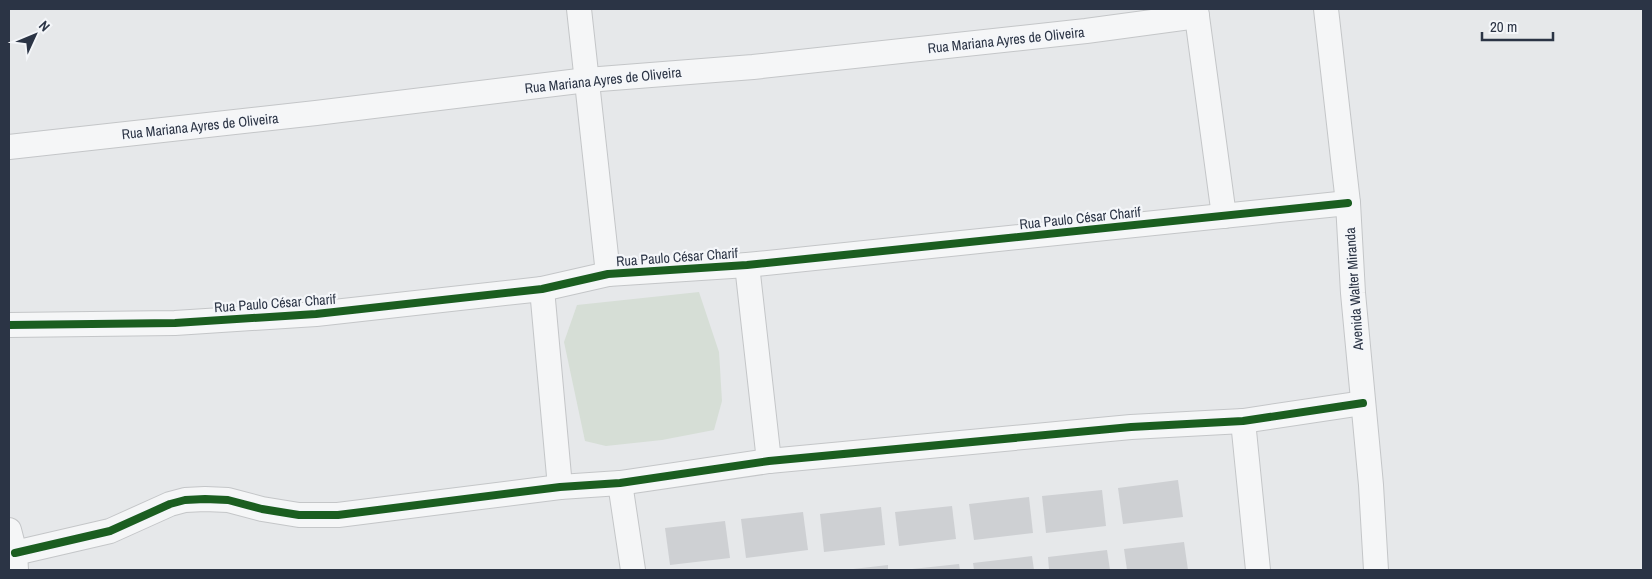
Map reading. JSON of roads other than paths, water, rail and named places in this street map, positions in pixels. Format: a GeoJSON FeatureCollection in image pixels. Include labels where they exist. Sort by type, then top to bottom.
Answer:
{"type":"FeatureCollection","features":[{"type":"Feature","properties":{"kind":"street"},"geometry":{"type":"LineString","coordinates":[[579,9],[608,274]]}},
{"type":"Feature","properties":{"kind":"street","name":"Avenida Walter Miranda"},"geometry":{"type":"LineString","coordinates":[[1326,9],[1348,203],[1353,293],[1371,485],[1376,570]]}},
{"type":"Feature","properties":{"kind":"street"},"geometry":{"type":"LineString","coordinates":[[1197,12],[1224,216]]}},
{"type":"Feature","properties":{"kind":"street","name":"Rua Mariana Ayres de Oliveira"},"geometry":{"type":"LineString","coordinates":[[9,147],[587,80],[792,63],[1086,31],[1197,12]]}},
{"type":"Feature","properties":{"kind":"street","name":"Rua Paulo César Charif"},"geometry":{"type":"LineString","coordinates":[[9,326],[175,323],[316,314],[542,289],[608,274],[747,264],[1348,203]]}},
{"type":"Feature","properties":{"kind":"street"},"geometry":{"type":"LineString","coordinates":[[747,264],[769,461]]}},
{"type":"Feature","properties":{"kind":"street"},"geometry":{"type":"LineString","coordinates":[[542,289],[560,487]]}},
{"type":"Feature","properties":{"kind":"street"},"geometry":{"type":"LineString","coordinates":[[9,530],[15,562],[110,531],[170,504],[185,500],[228,500],[299,516],[338,515],[560,487],[620,483],[769,461],[1131,427],[1243,421],[1363,403]]}},
{"type":"Feature","properties":{"kind":"street"},"geometry":{"type":"LineString","coordinates":[[1243,421],[1258,570]]}},
{"type":"Feature","properties":{"kind":"street"},"geometry":{"type":"LineString","coordinates":[[620,483],[633,570]]}}]}
